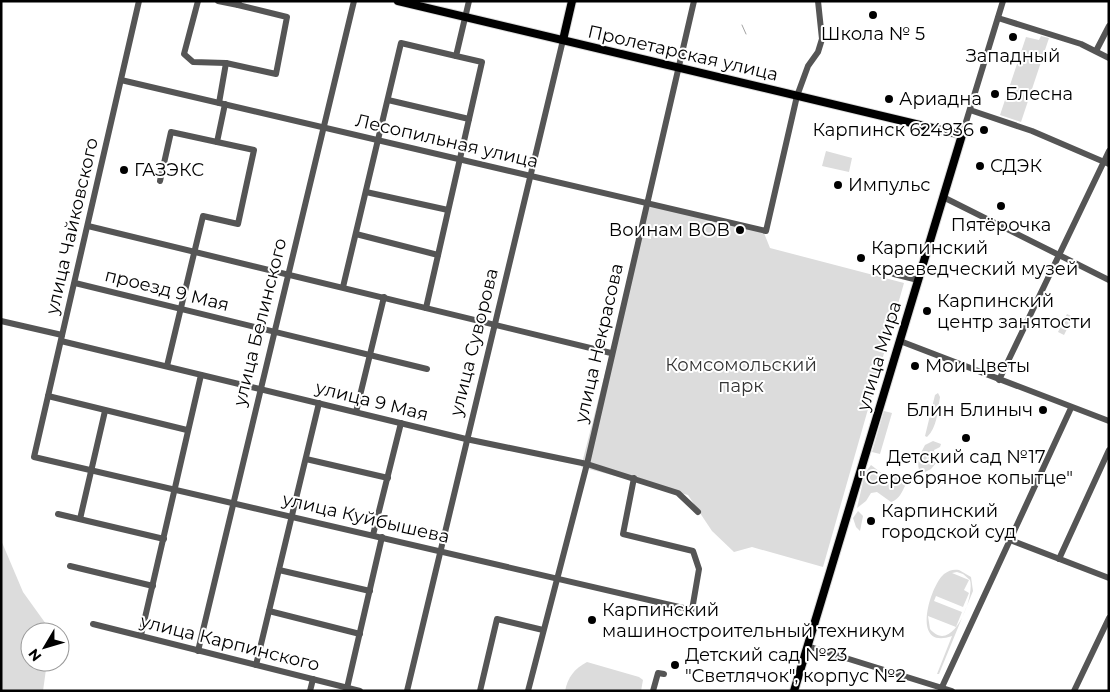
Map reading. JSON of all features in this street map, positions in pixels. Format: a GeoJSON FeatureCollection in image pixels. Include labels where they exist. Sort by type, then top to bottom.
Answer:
{"type":"FeatureCollection","features":[{"type":"Feature","properties":{"kind":"main road","name":"Пролетарская улица"},"geometry":{"type":"LineString","coordinates":[[398,1],[466,14],[563,40],[962,135]]}},
{"type":"Feature","properties":{"kind":"main road","name":"улица Суворова"},"geometry":{"type":"LineString","coordinates":[[563,40],[572,1]]}},
{"type":"Feature","properties":{"kind":"main road","name":"улица Мира"},"geometry":{"type":"LineString","coordinates":[[794,691],[962,135]]}},
{"type":"Feature","properties":{"kind":"street","name":"улица Чайковского"},"geometry":{"type":"LineString","coordinates":[[34,457],[139,1]]}},
{"type":"Feature","properties":{"kind":"street"},"geometry":{"type":"LineString","coordinates":[[198,1],[184,54],[193,62],[226,63],[276,74],[287,17],[239,3],[218,1]]}},
{"type":"Feature","properties":{"kind":"street","name":"улица Белинского"},"geometry":{"type":"LineString","coordinates":[[198,651],[259,389],[354,1]]}},
{"type":"Feature","properties":{"kind":"street"},"geometry":{"type":"LineString","coordinates":[[456,56],[469,1]]}},
{"type":"Feature","properties":{"kind":"street","name":"улица Некрасова"},"geometry":{"type":"LineString","coordinates":[[528,691],[586,464],[694,1]]}},
{"type":"Feature","properties":{"kind":"street"},"geometry":{"type":"LineString","coordinates":[[797,96],[808,66],[818,52],[822,39],[818,1]]}},
{"type":"Feature","properties":{"kind":"street","name":"улица Мира"},"geometry":{"type":"LineString","coordinates":[[962,135],[1003,1]]}},
{"type":"Feature","properties":{"kind":"street"},"geometry":{"type":"LineString","coordinates":[[998,18],[1081,44],[1109,58]]}},
{"type":"Feature","properties":{"kind":"street"},"geometry":{"type":"LineString","coordinates":[[1096,51],[1109,26]]}},
{"type":"Feature","properties":{"kind":"street","name":"улица Суворова"},"geometry":{"type":"LineString","coordinates":[[407,691],[563,40]]}},
{"type":"Feature","properties":{"kind":"street"},"geometry":{"type":"LineString","coordinates":[[343,287],[402,43],[482,62],[426,308]]}},
{"type":"Feature","properties":{"kind":"street"},"geometry":{"type":"LineString","coordinates":[[217,142],[226,63]]}},
{"type":"Feature","properties":{"kind":"street","name":"Лесопильная улица"},"geometry":{"type":"LineString","coordinates":[[121,80],[766,231],[797,96]]}},
{"type":"Feature","properties":{"kind":"street"},"geometry":{"type":"LineString","coordinates":[[388,100],[469,119]]}},
{"type":"Feature","properties":{"kind":"street"},"geometry":{"type":"LineString","coordinates":[[970,110],[1032,131],[1106,163]]}},
{"type":"Feature","properties":{"kind":"street"},"geometry":{"type":"LineString","coordinates":[[160,181],[171,132],[254,150],[238,224],[204,216],[167,366]]}},
{"type":"Feature","properties":{"kind":"street"},"geometry":{"type":"LineString","coordinates":[[999,380],[1106,163],[1109,150]]}},
{"type":"Feature","properties":{"kind":"street"},"geometry":{"type":"LineString","coordinates":[[366,192],[448,210]]}},
{"type":"Feature","properties":{"kind":"street"},"geometry":{"type":"LineString","coordinates":[[943,197],[1109,280]]}},
{"type":"Feature","properties":{"kind":"street"},"geometry":{"type":"LineString","coordinates":[[88,226],[611,353]]}},
{"type":"Feature","properties":{"kind":"street"},"geometry":{"type":"LineString","coordinates":[[356,234],[438,255]]}},
{"type":"Feature","properties":{"kind":"street"},"geometry":{"type":"LineString","coordinates":[[894,274],[918,280]]}},
{"type":"Feature","properties":{"kind":"street","name":"проезд 9 Мая"},"geometry":{"type":"LineString","coordinates":[[75,283],[427,369]]}},
{"type":"Feature","properties":{"kind":"street"},"geometry":{"type":"LineString","coordinates":[[356,412],[384,297]]}},
{"type":"Feature","properties":{"kind":"street","name":"улица 9 Мая"},"geometry":{"type":"LineString","coordinates":[[1,321],[201,375],[466,439],[586,464],[678,493],[698,512]]}},
{"type":"Feature","properties":{"kind":"street"},"geometry":{"type":"LineString","coordinates":[[900,341],[1109,421]]}},
{"type":"Feature","properties":{"kind":"street"},"geometry":{"type":"LineString","coordinates":[[141,635],[201,375]]}},
{"type":"Feature","properties":{"kind":"street"},"geometry":{"type":"LineString","coordinates":[[48,396],[187,430]]}},
{"type":"Feature","properties":{"kind":"street"},"geometry":{"type":"LineString","coordinates":[[256,665],[319,403]]}},
{"type":"Feature","properties":{"kind":"street"},"geometry":{"type":"LineString","coordinates":[[942,687],[1072,408]]}},
{"type":"Feature","properties":{"kind":"street"},"geometry":{"type":"LineString","coordinates":[[80,519],[105,410]]}},
{"type":"Feature","properties":{"kind":"street"},"geometry":{"type":"LineString","coordinates":[[373,535],[401,423]]}},
{"type":"Feature","properties":{"kind":"street"},"geometry":{"type":"LineString","coordinates":[[1058,559],[1109,450]]}},
{"type":"Feature","properties":{"kind":"street","name":"улица Куйбышева"},"geometry":{"type":"LineString","coordinates":[[34,457],[692,610],[699,569],[693,551],[623,534],[634,478]]}},
{"type":"Feature","properties":{"kind":"street"},"geometry":{"type":"LineString","coordinates":[[306,459],[388,478]]}},
{"type":"Feature","properties":{"kind":"street"},"geometry":{"type":"LineString","coordinates":[[58,514],[164,539]]}},
{"type":"Feature","properties":{"kind":"street"},"geometry":{"type":"LineString","coordinates":[[344,689],[360,634],[382,537]]}},
{"type":"Feature","properties":{"kind":"street"},"geometry":{"type":"LineString","coordinates":[[1010,540],[1109,578]]}},
{"type":"Feature","properties":{"kind":"street"},"geometry":{"type":"LineString","coordinates":[[70,566],[153,586]]}},
{"type":"Feature","properties":{"kind":"street"},"geometry":{"type":"LineString","coordinates":[[279,570],[370,591]]}},
{"type":"Feature","properties":{"kind":"street"},"geometry":{"type":"LineString","coordinates":[[269,611],[360,634]]}},
{"type":"Feature","properties":{"kind":"street"},"geometry":{"type":"LineString","coordinates":[[1074,691],[1109,618]]}},
{"type":"Feature","properties":{"kind":"street"},"geometry":{"type":"LineString","coordinates":[[480,691],[497,619],[543,630]]}},
{"type":"Feature","properties":{"kind":"street","name":"улица Карпинского"},"geometry":{"type":"LineString","coordinates":[[93,624],[313,679],[344,689],[360,691]]}},
{"type":"Feature","properties":{"kind":"street"},"geometry":{"type":"LineString","coordinates":[[807,646],[952,691]]}},
{"type":"Feature","properties":{"kind":"street"},"geometry":{"type":"LineString","coordinates":[[653,691],[658,673],[664,674]]}},
{"type":"Feature","properties":{"kind":"street"},"geometry":{"type":"LineString","coordinates":[[310,691],[313,679]]}},
{"type":"Feature","properties":{"kind":"green space"},"geometry":{"type":"Polygon","coordinates":[[[1041,36],[1049,38],[1021,122],[1000,115],[1026,37],[1039,40],[1041,36]]]}},
{"type":"Feature","properties":{"kind":"green space"},"geometry":{"type":"Polygon","coordinates":[[[826,151],[852,158],[849,172],[822,166],[826,151]]]}},
{"type":"Feature","properties":{"kind":"green space","name":"Комсомольский парк"},"geometry":{"type":"Polygon","coordinates":[[[649,204],[764,233],[770,248],[904,283],[823,567],[752,547],[734,552],[712,531],[688,495],[581,467],[640,237],[651,239],[651,237],[641,234],[649,204]]]}},
{"type":"Feature","properties":{"kind":"green space"},"geometry":{"type":"Polygon","coordinates":[[[1067,314],[1073,317],[1064,335],[1058,332],[1067,314]]]}},
{"type":"Feature","properties":{"kind":"green space"},"geometry":{"type":"Polygon","coordinates":[[[938,393],[940,397],[936,418],[933,429],[927,437],[925,436],[935,395],[938,393]]]}},
{"type":"Feature","properties":{"kind":"green space"},"geometry":{"type":"Polygon","coordinates":[[[884,411],[892,413],[880,454],[872,452],[884,411]]]}},
{"type":"Feature","properties":{"kind":"green space"},"geometry":{"type":"Polygon","coordinates":[[[933,441],[941,444],[940,447],[934,450],[936,463],[931,469],[921,474],[918,467],[920,455],[925,445],[933,441]]]}},
{"type":"Feature","properties":{"kind":"green space"},"geometry":{"type":"Polygon","coordinates":[[[871,465],[884,475],[890,474],[910,479],[895,500],[891,502],[877,492],[871,493],[866,501],[857,508],[865,473],[871,465]]]}},
{"type":"Feature","properties":{"kind":"green space"},"geometry":{"type":"Polygon","coordinates":[[[858,511],[863,516],[860,531],[856,527],[853,518],[858,511]]]}},
{"type":"Feature","properties":{"kind":"green space"},"geometry":{"type":"Polygon","coordinates":[[[1,540],[23,592],[45,622],[20,622],[20,672],[46,672],[43,691],[1,691],[1,540]]]}},
{"type":"Feature","properties":{"kind":"green space"},"geometry":{"type":"Polygon","coordinates":[[[953,570],[959,570],[971,577],[973,591],[966,607],[971,588],[970,580],[957,572],[952,573],[969,580],[964,590],[969,593],[963,607],[936,596],[934,601],[962,612],[956,627],[964,614],[939,674],[937,674],[952,636],[939,638],[931,634],[927,626],[929,603],[933,591],[944,574],[953,570]],[[928,616],[930,629],[939,635],[947,635],[956,627],[928,616]]]}},
{"type":"Feature","properties":{"kind":"green space"},"geometry":{"type":"Polygon","coordinates":[[[587,662],[639,677],[643,680],[641,691],[565,691],[572,674],[587,662]]]}},
{"type":"Feature","properties":{"kind":"waterway"},"geometry":{"type":"LineString","coordinates":[[742,25],[746,34]]}},
{"type":"Feature","properties":{"kind":"place","name":"Школа № 5"},"geometry":{"type":"Point","coordinates":[873,15]}},
{"type":"Feature","properties":{"kind":"place","name":"Западный"},"geometry":{"type":"Point","coordinates":[1013,37]}},
{"type":"Feature","properties":{"kind":"place","name":"Блесна"},"geometry":{"type":"Point","coordinates":[995,94]}},
{"type":"Feature","properties":{"kind":"place","name":"Ариадна"},"geometry":{"type":"Point","coordinates":[889,99]}},
{"type":"Feature","properties":{"kind":"place","name":"Карпинск 624936"},"geometry":{"type":"Point","coordinates":[984,130]}},
{"type":"Feature","properties":{"kind":"place","name":"СДЭК"},"geometry":{"type":"Point","coordinates":[980,166]}},
{"type":"Feature","properties":{"kind":"place","name":"ГАЗЭКС"},"geometry":{"type":"Point","coordinates":[124,170]}},
{"type":"Feature","properties":{"kind":"place","name":"Импульс"},"geometry":{"type":"Point","coordinates":[838,185]}},
{"type":"Feature","properties":{"kind":"place","name":"Пятёрочка"},"geometry":{"type":"Point","coordinates":[1001,206]}},
{"type":"Feature","properties":{"kind":"place","name":"Воинам ВОВ"},"geometry":{"type":"Point","coordinates":[740,230]}},
{"type":"Feature","properties":{"kind":"place","name":"Карпинский краеведческий музей"},"geometry":{"type":"Point","coordinates":[861,258]}},
{"type":"Feature","properties":{"kind":"place","name":"Карпинский центр занятости"},"geometry":{"type":"Point","coordinates":[927,311]}},
{"type":"Feature","properties":{"kind":"place","name":"Мои Цветы"},"geometry":{"type":"Point","coordinates":[915,366]}},
{"type":"Feature","properties":{"kind":"place","name":"Блин Блиныч"},"geometry":{"type":"Point","coordinates":[1043,410]}},
{"type":"Feature","properties":{"kind":"place","name":"Детский сад №17 \"Серебряное копытце\""},"geometry":{"type":"Point","coordinates":[966,438]}},
{"type":"Feature","properties":{"kind":"place","name":"Карпинский городской суд"},"geometry":{"type":"Point","coordinates":[871,521]}},
{"type":"Feature","properties":{"kind":"place","name":"Карпинский машиностроительный техникум"},"geometry":{"type":"Point","coordinates":[592,620]}},
{"type":"Feature","properties":{"kind":"place","name":"Детский сад №23 \"Светлячок\", корпус №2"},"geometry":{"type":"Point","coordinates":[675,665]}}]}
